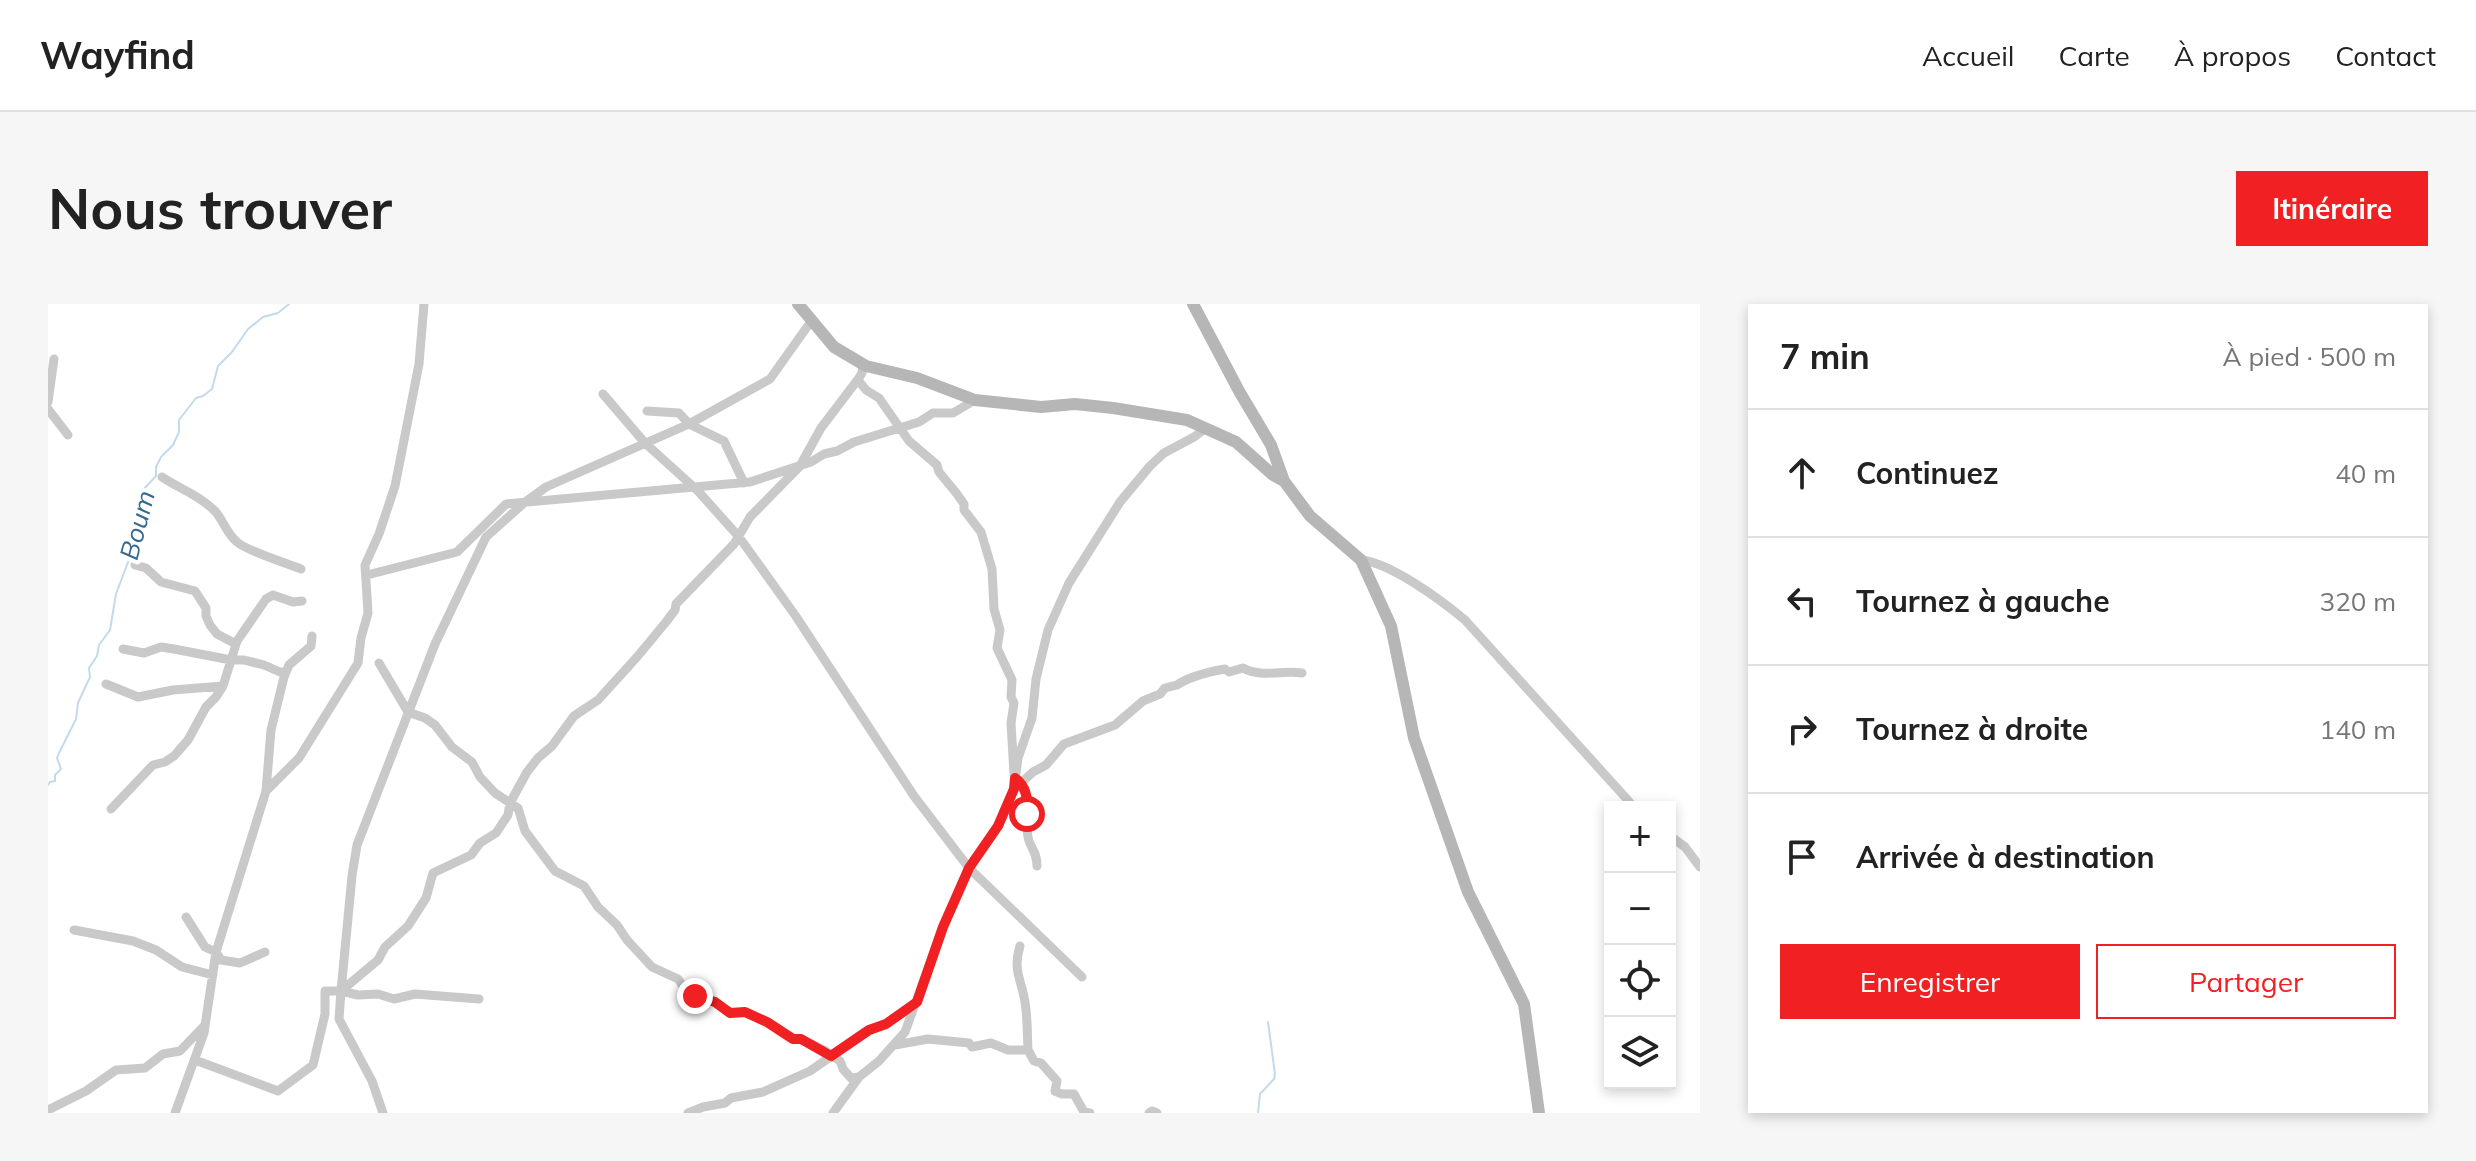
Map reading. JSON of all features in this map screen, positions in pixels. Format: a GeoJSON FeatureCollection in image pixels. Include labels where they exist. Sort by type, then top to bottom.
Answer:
{"type":"FeatureCollection","features":[{"type":"Feature","properties":{"kind":"street"},"geometry":{"type":"LineString","coordinates":[[266,791],[299,758],[358,663],[368,613],[365,565],[395,486],[419,364],[424,304]]}},
{"type":"Feature","properties":{"kind":"street"},"geometry":{"type":"LineString","coordinates":[[798,304],[834,347],[863,364],[917,378],[975,400],[1041,407],[1075,404],[1187,420],[1236,442],[1284,481]]}},
{"type":"Feature","properties":{"kind":"street"},"geometry":{"type":"LineString","coordinates":[[1193,304],[1271,445],[1284,481],[1310,516],[1361,560],[1391,626],[1414,738],[1468,892],[1524,1004],[1539,1113]]}},
{"type":"Feature","properties":{"kind":"street"},"geometry":{"type":"LineString","coordinates":[[383,1113],[372,1081],[339,1019],[357,845],[458,591],[486,537],[546,487],[689,424],[770,379],[812,320]]}},
{"type":"Feature","properties":{"kind":"street"},"geometry":{"type":"LineString","coordinates":[[48,402],[54,359]]}},
{"type":"Feature","properties":{"kind":"street"},"geometry":{"type":"LineString","coordinates":[[341,991],[378,960],[385,947],[408,926],[426,898],[433,873],[471,855],[480,843],[496,833],[508,815],[510,803],[527,772],[538,758],[552,746],[574,716],[598,700],[657,634],[676,604],[739,537],[750,517],[800,466],[821,428],[858,380],[863,364]]}},
{"type":"Feature","properties":{"kind":"street"},"geometry":{"type":"LineString","coordinates":[[858,380],[879,398],[909,441],[937,465],[981,532],[992,569],[994,609],[1000,630],[997,648],[1012,680],[1011,697],[1014,703],[1011,723],[1018,781],[1029,800],[1027,835],[1037,855],[1037,866]]}},
{"type":"Feature","properties":{"kind":"street"},"geometry":{"type":"LineString","coordinates":[[603,394],[645,443],[693,486],[739,537],[795,615],[914,796],[969,868],[1082,977]]}},
{"type":"Feature","properties":{"kind":"street"},"geometry":{"type":"LineString","coordinates":[[367,575],[457,552],[506,504],[744,483],[800,466],[854,442],[926,419],[933,413],[953,413],[975,400]]}},
{"type":"Feature","properties":{"kind":"street"},"geometry":{"type":"LineString","coordinates":[[48,409],[68,435]]}},
{"type":"Feature","properties":{"kind":"street"},"geometry":{"type":"LineString","coordinates":[[647,411],[679,413],[689,424],[724,441],[744,483]]}},
{"type":"Feature","properties":{"kind":"street"},"geometry":{"type":"LineString","coordinates":[[833,1113],[859,1077],[879,1061],[905,1032],[943,927],[969,868],[998,826],[1018,781],[1018,758],[1032,718],[1036,679],[1048,630],[1069,583],[1120,502],[1150,466],[1164,453],[1206,428]]}},
{"type":"Feature","properties":{"kind":"street"},"geometry":{"type":"LineString","coordinates":[[162,477],[206,503],[217,513],[237,543],[301,569]]}},
{"type":"Feature","properties":{"kind":"street"},"geometry":{"type":"LineString","coordinates":[[1361,560],[1400,576],[1465,620],[1629,801]]}},
{"type":"Feature","properties":{"kind":"street"},"geometry":{"type":"LineString","coordinates":[[135,565],[146,568],[161,582],[195,591],[217,634],[236,644]]}},
{"type":"Feature","properties":{"kind":"street"},"geometry":{"type":"LineString","coordinates":[[111,809],[153,765],[174,756],[188,740],[206,707],[223,686],[236,644],[266,599],[273,595],[293,602],[302,601]]}},
{"type":"Feature","properties":{"kind":"street"},"geometry":{"type":"LineString","coordinates":[[175,1113],[206,1024],[216,952],[266,791],[271,730],[286,672],[289,665],[311,646],[312,636]]}},
{"type":"Feature","properties":{"kind":"street"},"geometry":{"type":"LineString","coordinates":[[123,649],[144,653],[161,647],[244,660],[286,672]]}},
{"type":"Feature","properties":{"kind":"street"},"geometry":{"type":"LineString","coordinates":[[379,663],[408,712],[435,725],[452,747],[472,762],[487,785],[518,808],[525,831],[555,871],[584,886],[598,907],[652,967],[678,979],[695,996],[715,1002],[730,1013],[745,1012],[793,1039],[801,1039],[840,1061],[851,1078],[859,1077]]}},
{"type":"Feature","properties":{"kind":"street"},"geometry":{"type":"LineString","coordinates":[[1018,781],[1046,765],[1064,744],[1115,725],[1143,701],[1177,685],[1179,681],[1225,669],[1229,672],[1243,668],[1251,673],[1302,673]]}},
{"type":"Feature","properties":{"kind":"street"},"geometry":{"type":"LineString","coordinates":[[106,684],[138,697],[173,690],[223,686]]}},
{"type":"Feature","properties":{"kind":"street"},"geometry":{"type":"LineString","coordinates":[[1676,840],[1700,867]]}},
{"type":"Feature","properties":{"kind":"street"},"geometry":{"type":"LineString","coordinates":[[186,917],[205,947],[216,952],[221,960],[240,963],[265,952]]}},
{"type":"Feature","properties":{"kind":"street"},"geometry":{"type":"LineString","coordinates":[[74,930],[133,941],[156,950],[182,967],[213,975]]}},
{"type":"Feature","properties":{"kind":"street"},"geometry":{"type":"LineString","coordinates":[[1020,946],[1016,960],[1017,977],[1024,993],[1028,1050],[1034,1061],[1041,1063],[1057,1081],[1055,1091],[1074,1094],[1084,1112],[1090,1113]]}},
{"type":"Feature","properties":{"kind":"street"},"geometry":{"type":"LineString","coordinates":[[195,1060],[278,1091],[313,1065],[325,1014],[325,991],[378,994],[394,999],[415,994],[479,999]]}},
{"type":"Feature","properties":{"kind":"street"},"geometry":{"type":"LineString","coordinates":[[688,1113],[725,1103],[731,1098],[763,1092],[818,1067],[869,1030],[886,1024],[917,1002]]}},
{"type":"Feature","properties":{"kind":"street"},"geometry":{"type":"LineString","coordinates":[[48,1110],[86,1091],[116,1070],[145,1068],[163,1054],[180,1051],[206,1024]]}},
{"type":"Feature","properties":{"kind":"street"},"geometry":{"type":"LineString","coordinates":[[895,1045],[928,1039],[969,1043],[972,1047],[991,1043],[1008,1050],[1028,1050]]}},
{"type":"Feature","properties":{"kind":"street"},"geometry":{"type":"LineString","coordinates":[[372,1113],[378,1099]]}},
{"type":"Feature","properties":{"kind":"street"},"geometry":{"type":"LineString","coordinates":[[1149,1113],[1157,1113]]}},
{"type":"Feature","properties":{"kind":"waterway","name":"Boum"},"geometry":{"type":"LineString","coordinates":[[48,785],[55,781],[55,775],[61,769],[57,758],[76,719],[78,703],[90,677],[89,668],[110,630],[116,594],[130,557],[131,545],[145,516],[139,503],[142,491],[156,476],[161,457],[173,445],[179,432],[179,420],[196,398],[212,389],[218,366],[248,329],[263,317],[278,313],[289,304]]}},
{"type":"Feature","properties":{"kind":"waterway"},"geometry":{"type":"LineString","coordinates":[[1258,1113],[1260,1094],[1275,1074],[1268,1022]]}},
{"type":"Feature","properties":{"kind":"route"},"geometry":{"type":"LineString","coordinates":[[695,996],[715,1002],[730,1013],[745,1012],[831,1056],[917,1002],[943,927],[969,868],[996,831],[1014,789],[1015,778],[1029,800],[1027,814]]}}]}
